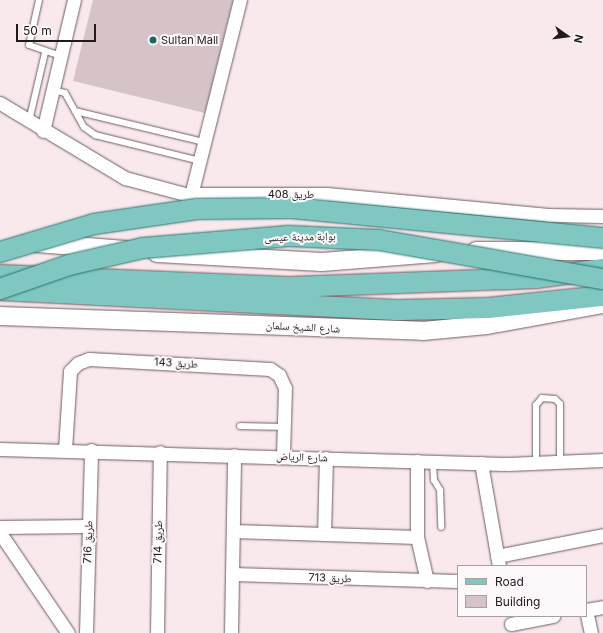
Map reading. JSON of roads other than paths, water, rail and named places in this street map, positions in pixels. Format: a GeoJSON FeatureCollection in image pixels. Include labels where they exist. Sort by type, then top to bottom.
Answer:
{"type":"FeatureCollection","features":[{"type":"Feature","properties":{"kind":"main road"},"geometry":{"type":"LineString","coordinates":[[0,252],[94,224],[197,209],[292,208],[603,238]]}},
{"type":"Feature","properties":{"kind":"main road","name":"بوابة مدينة عيسى"},"geometry":{"type":"LineString","coordinates":[[0,289],[69,265],[143,248],[289,236],[379,240],[603,279]]}},
{"type":"Feature","properties":{"kind":"main road"},"geometry":{"type":"LineString","coordinates":[[0,242],[289,262],[356,261],[484,251],[603,252]]}},
{"type":"Feature","properties":{"kind":"main road"},"geometry":{"type":"LineString","coordinates":[[0,275],[292,287],[536,278],[603,269]]}},
{"type":"Feature","properties":{"kind":"main road","name":"شارع الشيخ سلمان"},"geometry":{"type":"LineString","coordinates":[[0,289],[408,310],[495,308],[603,296]]}},
{"type":"Feature","properties":{"kind":"main road","name":"شارع الشيخ سلمان"},"geometry":{"type":"LineString","coordinates":[[0,316],[423,331],[487,325],[603,304]]}},
{"type":"Feature","properties":{"kind":"street"},"geometry":{"type":"LineString","coordinates":[[43,131],[74,0]]}},
{"type":"Feature","properties":{"kind":"street"},"geometry":{"type":"LineString","coordinates":[[191,195],[240,0]]}},
{"type":"Feature","properties":{"kind":"street","name":"طريق 408"},"geometry":{"type":"LineString","coordinates":[[0,103],[43,131],[125,178],[191,195],[328,194],[548,215],[603,216]]}},
{"type":"Feature","properties":{"kind":"street","name":"طريق 143"},"geometry":{"type":"LineString","coordinates":[[65,449],[70,372],[78,363],[89,359],[270,369],[279,375],[285,388],[283,457]]}},
{"type":"Feature","properties":{"kind":"street","name":"شارع الرياض"},"geometry":{"type":"LineString","coordinates":[[0,449],[65,449],[481,463],[536,464],[603,460]]}},
{"type":"Feature","properties":{"kind":"street","name":"طريق 716"},"geometry":{"type":"LineString","coordinates":[[86,633],[91,450]]}},
{"type":"Feature","properties":{"kind":"street","name":"طريق 714"},"geometry":{"type":"LineString","coordinates":[[157,633],[160,452]]}},
{"type":"Feature","properties":{"kind":"street"},"geometry":{"type":"LineString","coordinates":[[231,633],[234,455]]}},
{"type":"Feature","properties":{"kind":"street"},"geometry":{"type":"LineString","coordinates":[[324,534],[326,458]]}},
{"type":"Feature","properties":{"kind":"street"},"geometry":{"type":"LineString","coordinates":[[417,461],[416,537],[427,581]]}},
{"type":"Feature","properties":{"kind":"street"},"geometry":{"type":"LineString","coordinates":[[481,463],[498,561],[603,535]]}},
{"type":"Feature","properties":{"kind":"street"},"geometry":{"type":"LineString","coordinates":[[0,527],[89,526]]}},
{"type":"Feature","properties":{"kind":"street"},"geometry":{"type":"LineString","coordinates":[[233,531],[416,537]]}},
{"type":"Feature","properties":{"kind":"street"},"geometry":{"type":"LineString","coordinates":[[0,532],[68,633]]}},
{"type":"Feature","properties":{"kind":"street","name":"طريق 713"},"geometry":{"type":"LineString","coordinates":[[232,574],[457,581]]}},
{"type":"Feature","properties":{"kind":"street"},"geometry":{"type":"LineString","coordinates":[[587,610],[603,607]]}},
{"type":"Feature","properties":{"kind":"street"},"geometry":{"type":"LineString","coordinates":[[587,615],[591,633]]}},
{"type":"Feature","properties":{"kind":"street"},"geometry":{"type":"LineString","coordinates":[[512,624],[547,617]]}},
{"type":"Feature","properties":{"kind":"lane"},"geometry":{"type":"LineString","coordinates":[[39,0],[29,43],[33,49],[61,56]]}},
{"type":"Feature","properties":{"kind":"lane"},"geometry":{"type":"LineString","coordinates":[[29,122],[45,52]]}},
{"type":"Feature","properties":{"kind":"lane"},"geometry":{"type":"LineString","coordinates":[[53,90],[65,93],[84,127],[95,135],[200,161]]}},
{"type":"Feature","properties":{"kind":"lane"},"geometry":{"type":"LineString","coordinates":[[76,111],[204,142]]}},
{"type":"Feature","properties":{"kind":"lane"},"geometry":{"type":"LineString","coordinates":[[536,464],[537,403],[542,398],[555,399],[560,404],[560,463]]}},
{"type":"Feature","properties":{"kind":"lane"},"geometry":{"type":"LineString","coordinates":[[240,426],[285,427]]}},
{"type":"Feature","properties":{"kind":"lane"},"geometry":{"type":"LineString","coordinates":[[433,462],[434,480],[440,490],[441,527]]}},
{"type":"Feature","properties":{"kind":"place","name":"Sultan Mall"},"geometry":{"type":"Point","coordinates":[153,40]}}]}
